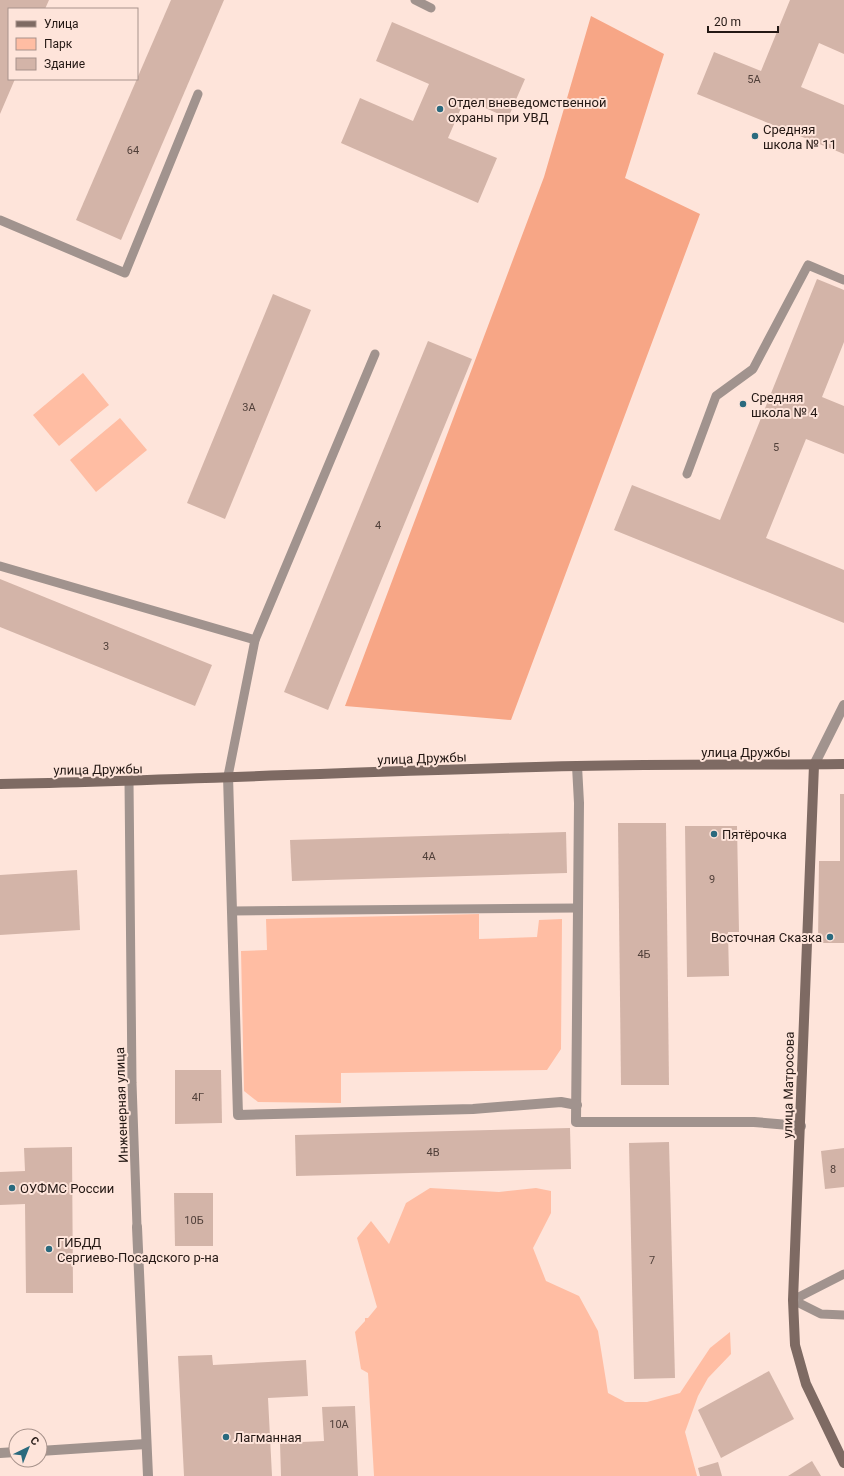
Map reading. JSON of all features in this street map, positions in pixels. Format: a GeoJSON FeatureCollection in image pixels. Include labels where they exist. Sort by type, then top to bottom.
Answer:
{"type":"FeatureCollection","features":[{"type":"Feature","properties":{"kind":"street","name":"улица Матросова"},"geometry":{"type":"LineString","coordinates":[[844,705],[814,765],[802,1046],[801,1126],[794,1228],[793,1300],[795,1344],[806,1384],[844,1463]]}},
{"type":"Feature","properties":{"kind":"street","name":"улица Дружбы"},"geometry":{"type":"LineString","coordinates":[[0,784],[577,766],[844,764]]}},
{"type":"Feature","properties":{"kind":"street"},"geometry":{"type":"LineString","coordinates":[[577,766],[579,803],[576,1122],[754,1122],[801,1126]]}},
{"type":"Feature","properties":{"kind":"street"},"geometry":{"type":"LineString","coordinates":[[228,776],[238,1115],[473,1109],[561,1102],[577,1105]]}},
{"type":"Feature","properties":{"kind":"street","name":"Инженерная улица"},"geometry":{"type":"LineString","coordinates":[[137,1227],[148,1476]]}},
{"type":"Feature","properties":{"kind":"street"},"geometry":{"type":"LineString","coordinates":[[48,1450],[146,1444]]}},
{"type":"Feature","properties":{"kind":"lane"},"geometry":{"type":"LineString","coordinates":[[416,0],[431,8]]}},
{"type":"Feature","properties":{"kind":"lane"},"geometry":{"type":"LineString","coordinates":[[0,220],[125,273],[198,94]]}},
{"type":"Feature","properties":{"kind":"lane"},"geometry":{"type":"LineString","coordinates":[[687,474],[716,396],[753,369],[808,265],[844,280]]}},
{"type":"Feature","properties":{"kind":"lane"},"geometry":{"type":"LineString","coordinates":[[228,776],[255,640],[375,354]]}},
{"type":"Feature","properties":{"kind":"lane"},"geometry":{"type":"LineString","coordinates":[[0,566],[255,640]]}},
{"type":"Feature","properties":{"kind":"lane","name":"Инженерная улица"},"geometry":{"type":"LineString","coordinates":[[129,781],[132,1083],[137,1227]]}},
{"type":"Feature","properties":{"kind":"lane"},"geometry":{"type":"LineString","coordinates":[[232,911],[578,908]]}},
{"type":"Feature","properties":{"kind":"lane"},"geometry":{"type":"LineString","coordinates":[[793,1300],[844,1274]]}},
{"type":"Feature","properties":{"kind":"lane"},"geometry":{"type":"LineString","coordinates":[[793,1300],[821,1314],[844,1315]]}},
{"type":"Feature","properties":{"kind":"green space"},"geometry":{"type":"Polygon","coordinates":[[[83,373],[109,405],[59,446],[33,415],[83,373]]]}},
{"type":"Feature","properties":{"kind":"green space"},"geometry":{"type":"Polygon","coordinates":[[[120,418],[147,450],[96,492],[70,460],[120,418]]]}},
{"type":"Feature","properties":{"kind":"green space"},"geometry":{"type":"Polygon","coordinates":[[[479,914],[479,939],[537,937],[539,920],[562,919],[561,1049],[547,1070],[341,1073],[341,1103],[258,1102],[244,1091],[241,951],[267,950],[266,919],[479,914]]]}},
{"type":"Feature","properties":{"kind":"green space"},"geometry":{"type":"Polygon","coordinates":[[[430,1188],[499,1192],[536,1188],[551,1191],[551,1213],[533,1248],[546,1281],[579,1296],[598,1331],[608,1393],[625,1402],[647,1402],[680,1393],[710,1348],[730,1332],[731,1354],[708,1378],[698,1396],[685,1432],[697,1476],[374,1476],[368,1373],[361,1369],[355,1332],[365,1321],[365,1318],[368,1318],[377,1307],[357,1238],[371,1221],[389,1244],[406,1203],[430,1188]]]}},
{"type":"Feature","properties":{"kind":"shaded area"},"geometry":{"type":"Polygon","coordinates":[[[591,16],[664,54],[625,178],[700,214],[511,720],[345,706],[544,177],[591,16]]]}},
{"type":"Feature","properties":{"kind":"building"},"geometry":{"type":"Polygon","coordinates":[[[0,0],[49,0],[45,8],[8,8],[8,80],[15,80],[0,114],[0,0]]]}},
{"type":"Feature","properties":{"kind":"building"},"geometry":{"type":"Polygon","coordinates":[[[171,0],[224,0],[121,240],[76,220],[136,80],[138,80],[138,76],[171,0]]]}},
{"type":"Feature","properties":{"kind":"building"},"geometry":{"type":"Polygon","coordinates":[[[790,0],[844,0],[844,54],[819,43],[801,87],[844,105],[844,154],[697,94],[714,52],[761,71],[790,0]]]}},
{"type":"Feature","properties":{"kind":"building","name":"Отдел вневедомственной охраны при УВД"},"geometry":{"type":"Polygon","coordinates":[[[392,22],[525,79],[508,118],[465,99],[448,138],[497,158],[478,203],[341,143],[360,98],[413,121],[429,84],[376,61],[392,22]]]}},
{"type":"Feature","properties":{"kind":"building"},"geometry":{"type":"Polygon","coordinates":[[[817,279],[844,290],[844,342],[822,397],[844,406],[844,454],[806,439],[766,538],[844,570],[844,623],[614,530],[632,485],[720,520],[817,279]]]}},
{"type":"Feature","properties":{"kind":"building"},"geometry":{"type":"Polygon","coordinates":[[[273,294],[311,310],[225,519],[187,503],[273,294]]]}},
{"type":"Feature","properties":{"kind":"building"},"geometry":{"type":"Polygon","coordinates":[[[428,341],[472,359],[328,710],[284,692],[428,341]]]}},
{"type":"Feature","properties":{"kind":"building"},"geometry":{"type":"Polygon","coordinates":[[[0,579],[212,665],[195,706],[0,627],[0,579]]]}},
{"type":"Feature","properties":{"kind":"building"},"geometry":{"type":"Polygon","coordinates":[[[840,794],[844,794],[844,943],[818,943],[819,861],[840,861],[840,794]]]}},
{"type":"Feature","properties":{"kind":"building"},"geometry":{"type":"Polygon","coordinates":[[[618,823],[666,823],[669,1085],[621,1085],[618,823]]]}},
{"type":"Feature","properties":{"kind":"building"},"geometry":{"type":"Polygon","coordinates":[[[685,826],[737,826],[739,932],[728,932],[729,976],[687,977],[685,826]]]}},
{"type":"Feature","properties":{"kind":"building"},"geometry":{"type":"Polygon","coordinates":[[[566,832],[567,873],[292,881],[290,840],[566,832]]]}},
{"type":"Feature","properties":{"kind":"building"},"geometry":{"type":"Polygon","coordinates":[[[77,870],[80,930],[0,935],[0,875],[77,870]]]}},
{"type":"Feature","properties":{"kind":"building"},"geometry":{"type":"Polygon","coordinates":[[[175,1070],[221,1070],[222,1123],[175,1124],[175,1070]]]}},
{"type":"Feature","properties":{"kind":"building"},"geometry":{"type":"Polygon","coordinates":[[[570,1128],[571,1169],[296,1176],[295,1135],[570,1128]]]}},
{"type":"Feature","properties":{"kind":"building"},"geometry":{"type":"Polygon","coordinates":[[[669,1142],[675,1378],[634,1379],[629,1143],[669,1142]]]}},
{"type":"Feature","properties":{"kind":"building","name":"ГИБДД Сергиево-Посадского р-на"},"geometry":{"type":"Polygon","coordinates":[[[72,1147],[73,1293],[26,1293],[25,1204],[0,1205],[0,1172],[25,1171],[24,1148],[72,1147]]]}},
{"type":"Feature","properties":{"kind":"building"},"geometry":{"type":"Polygon","coordinates":[[[844,1148],[844,1187],[825,1189],[821,1151],[844,1148]]]}},
{"type":"Feature","properties":{"kind":"building"},"geometry":{"type":"Polygon","coordinates":[[[174,1193],[213,1193],[213,1246],[175,1246],[174,1193]]]}},
{"type":"Feature","properties":{"kind":"building","name":"Лагманная"},"geometry":{"type":"Polygon","coordinates":[[[212,1355],[213,1365],[306,1360],[308,1396],[268,1398],[272,1476],[184,1476],[178,1356],[212,1355]]]}},
{"type":"Feature","properties":{"kind":"building"},"geometry":{"type":"Polygon","coordinates":[[[769,1371],[794,1419],[721,1458],[698,1410],[769,1371]]]}},
{"type":"Feature","properties":{"kind":"building"},"geometry":{"type":"Polygon","coordinates":[[[355,1406],[358,1476],[281,1476],[280,1443],[324,1441],[322,1407],[355,1406]]]}},
{"type":"Feature","properties":{"kind":"building"},"geometry":{"type":"Polygon","coordinates":[[[812,1461],[821,1476],[788,1476],[812,1461]]]}},
{"type":"Feature","properties":{"kind":"building"},"geometry":{"type":"Polygon","coordinates":[[[718,1462],[722,1476],[700,1476],[698,1468],[718,1462]]]}},
{"type":"Feature","properties":{"kind":"place","name":"Отдел вневедомственной охраны при УВД"},"geometry":{"type":"Point","coordinates":[440,109]}},
{"type":"Feature","properties":{"kind":"place","name":"Средняя школа № 11"},"geometry":{"type":"Point","coordinates":[755,136]}},
{"type":"Feature","properties":{"kind":"place","name":"Средняя школа № 4"},"geometry":{"type":"Point","coordinates":[743,404]}},
{"type":"Feature","properties":{"kind":"place","name":"Пятёрочка"},"geometry":{"type":"Point","coordinates":[714,834]}},
{"type":"Feature","properties":{"kind":"place","name":"Восточная Сказка"},"geometry":{"type":"Point","coordinates":[830,937]}},
{"type":"Feature","properties":{"kind":"place","name":"ОУФМС России"},"geometry":{"type":"Point","coordinates":[12,1188]}},
{"type":"Feature","properties":{"kind":"place","name":"ГИБДД Сергиево-Посадского р-на"},"geometry":{"type":"Point","coordinates":[49,1249]}},
{"type":"Feature","properties":{"kind":"place","name":"Лагманная"},"geometry":{"type":"Point","coordinates":[226,1437]}}]}
